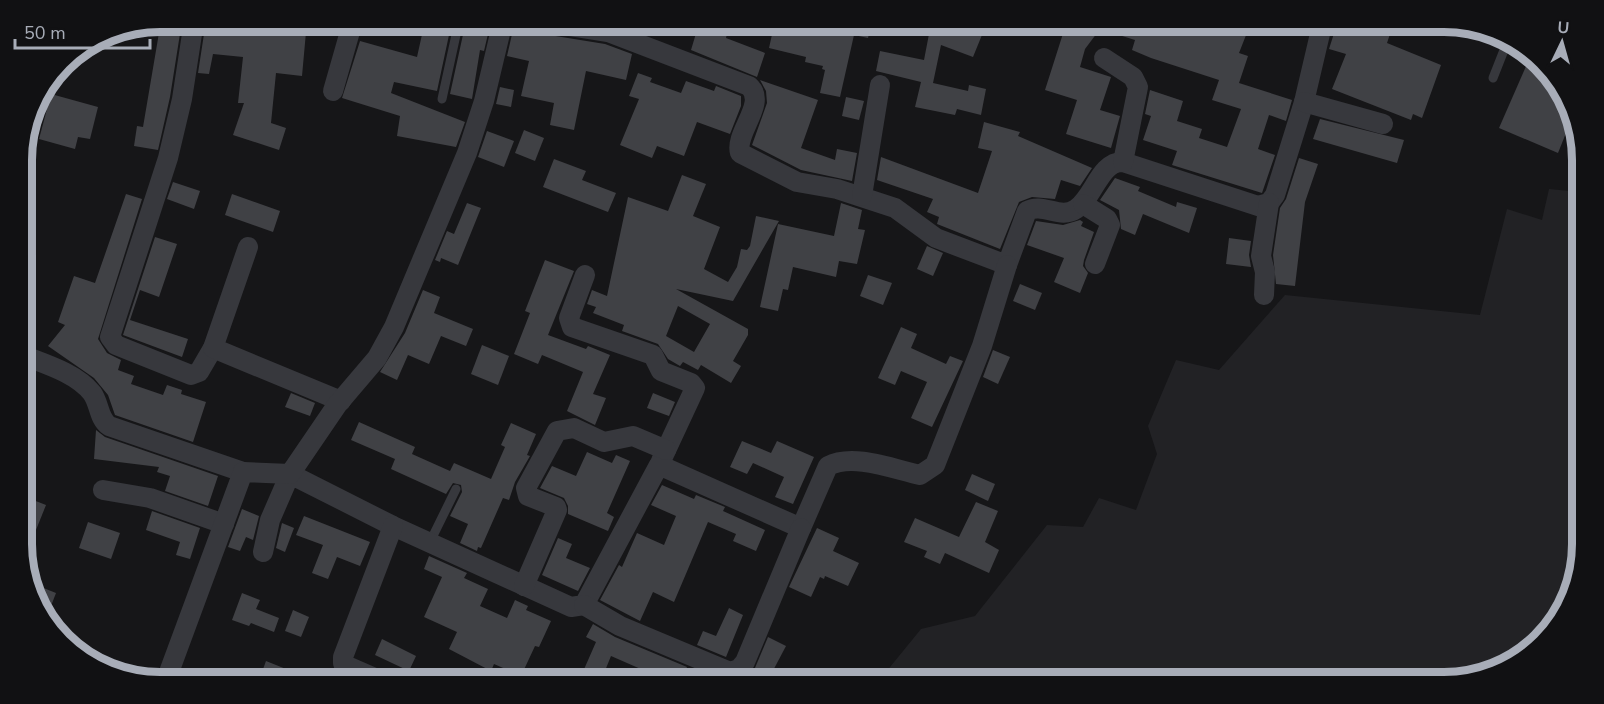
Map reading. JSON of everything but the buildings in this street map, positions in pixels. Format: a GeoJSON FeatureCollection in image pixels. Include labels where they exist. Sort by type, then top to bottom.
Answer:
{"type":"FeatureCollection","features":[{"type":"Feature","properties":{"kind":"street"},"geometry":{"type":"LineString","coordinates":[[193,32],[188,70],[168,158],[110,338],[116,345],[191,375],[199,372],[213,348],[248,247]]}},
{"type":"Feature","properties":{"kind":"street"},"geometry":{"type":"LineString","coordinates":[[333,91],[350,32]]}},
{"type":"Feature","properties":{"kind":"street"},"geometry":{"type":"LineString","coordinates":[[263,552],[270,519],[290,474],[341,401],[377,358],[394,327],[467,153],[484,101],[500,32]]}},
{"type":"Feature","properties":{"kind":"street"},"geometry":{"type":"LineString","coordinates":[[602,32],[749,86],[755,99],[740,142],[740,153],[797,182],[862,196],[895,208],[936,238],[1007,265]]}},
{"type":"Feature","properties":{"kind":"street"},"geometry":{"type":"LineString","coordinates":[[1264,295],[1265,272],[1261,256],[1269,203],[1275,195],[1304,102],[1320,32]]}},
{"type":"Feature","properties":{"kind":"street"},"geometry":{"type":"LineString","coordinates":[[1104,58],[1133,77],[1138,87],[1123,162]]}},
{"type":"Feature","properties":{"kind":"street"},"geometry":{"type":"LineString","coordinates":[[862,196],[880,85]]}},
{"type":"Feature","properties":{"kind":"street"},"geometry":{"type":"LineString","coordinates":[[1304,102],[1383,124]]}},
{"type":"Feature","properties":{"kind":"street"},"geometry":{"type":"LineString","coordinates":[[32,359],[58,370],[86,388],[96,400],[103,420],[109,426],[243,472],[290,474],[393,526],[524,586],[571,607],[584,605],[620,627],[730,672],[739,669],[745,662],[828,466],[837,461],[866,463],[920,475],[935,465],[982,346],[1007,265],[1027,211],[1038,208],[1067,213],[1083,204],[1107,168],[1116,162],[1123,162],[1258,206],[1269,203]]}},
{"type":"Feature","properties":{"kind":"street"},"geometry":{"type":"LineString","coordinates":[[1083,204],[1105,218],[1110,224],[1095,264]]}},
{"type":"Feature","properties":{"kind":"street"},"geometry":{"type":"LineString","coordinates":[[584,605],[663,458],[695,392],[694,386],[661,371],[653,355],[572,327],[569,318],[585,275]]}},
{"type":"Feature","properties":{"kind":"street"},"geometry":{"type":"LineString","coordinates":[[213,348],[341,401]]}},
{"type":"Feature","properties":{"kind":"street"},"geometry":{"type":"LineString","coordinates":[[524,586],[557,511],[556,507],[528,496],[526,488],[557,431],[574,429],[604,442],[633,436],[663,458],[801,528]]}},
{"type":"Feature","properties":{"kind":"street"},"geometry":{"type":"LineString","coordinates":[[169,672],[243,472]]}},
{"type":"Feature","properties":{"kind":"street"},"geometry":{"type":"LineString","coordinates":[[103,490],[150,498],[224,524]]}},
{"type":"Feature","properties":{"kind":"street"},"geometry":{"type":"LineString","coordinates":[[361,672],[343,663],[343,657],[393,526]]}},
{"type":"Feature","properties":{"kind":"lane"},"geometry":{"type":"LineString","coordinates":[[442,99],[457,32]]}},
{"type":"Feature","properties":{"kind":"lane"},"geometry":{"type":"LineString","coordinates":[[1493,78],[1505,47]]}},
{"type":"Feature","properties":{"kind":"lane"},"geometry":{"type":"LineString","coordinates":[[430,542],[456,489]]}},
{"type":"Feature","properties":{"kind":"shaded area"},"geometry":{"type":"Polygon","coordinates":[[[1549,189],[1572,191],[1572,553],[1568,577],[1555,608],[1535,635],[1516,651],[1486,666],[1453,672],[886,672],[921,629],[975,616],[1047,525],[1083,527],[1099,498],[1136,510],[1157,454],[1148,426],[1176,360],[1219,370],[1285,295],[1480,315],[1507,209],[1542,220],[1549,189]]]}}]}
